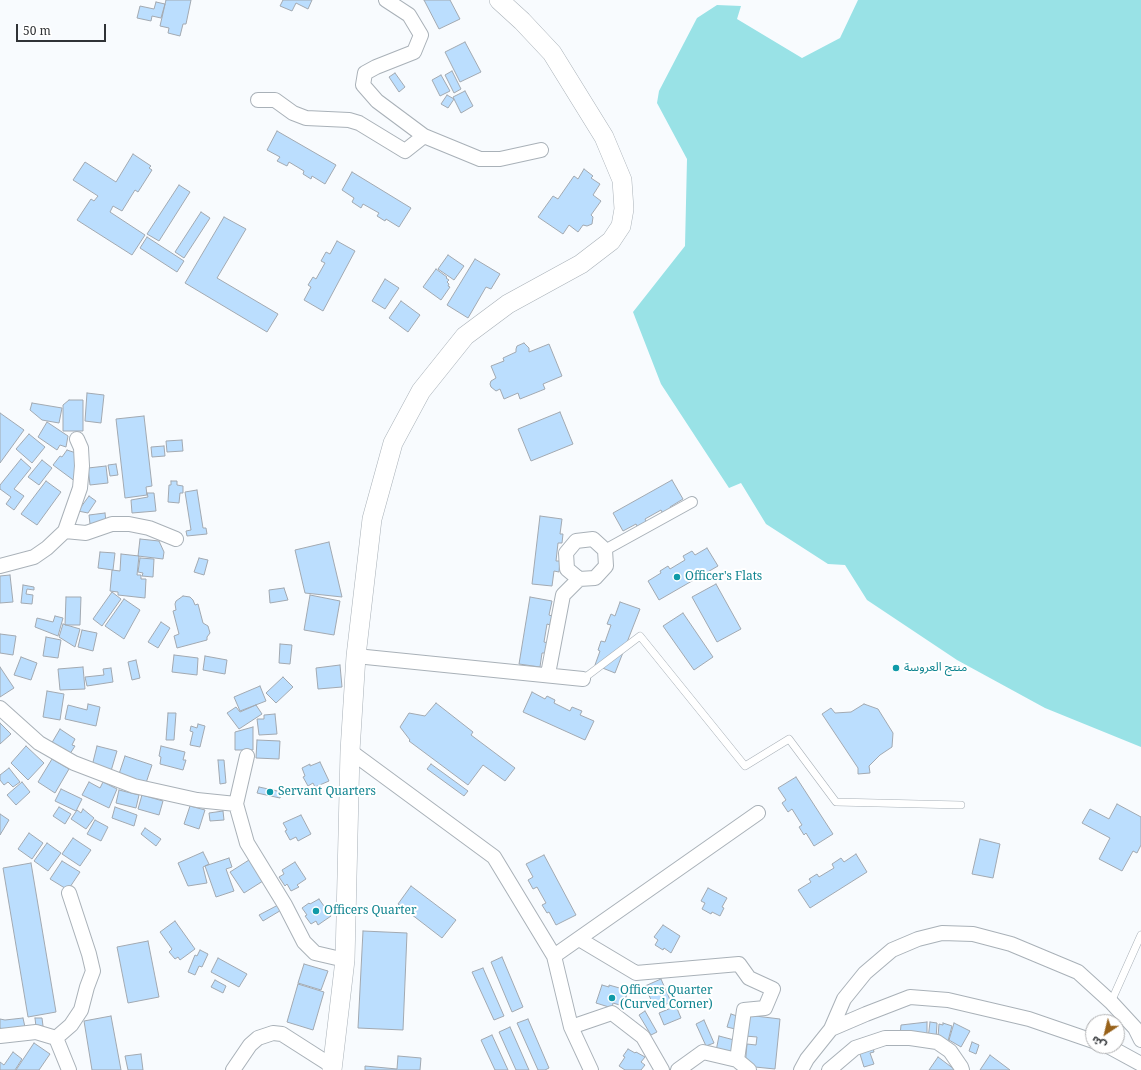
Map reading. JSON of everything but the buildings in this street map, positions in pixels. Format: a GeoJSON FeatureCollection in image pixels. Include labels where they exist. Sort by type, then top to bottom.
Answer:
{"type":"FeatureCollection","features":[{"type":"Feature","properties":{"kind":"main road"},"geometry":{"type":"LineString","coordinates":[[332,1068],[345,960],[350,751],[356,656],[372,519],[393,443],[421,391],[465,336],[508,304],[581,264],[611,241],[621,226],[624,209],[622,180],[604,136],[552,53],[522,21],[499,0]]}},
{"type":"Feature","properties":{"kind":"street"},"geometry":{"type":"LineString","coordinates":[[386,0],[409,15],[421,35],[414,52],[365,73],[363,85],[377,101],[424,136],[480,159],[500,159],[541,150]]}},
{"type":"Feature","properties":{"kind":"street"},"geometry":{"type":"LineString","coordinates":[[258,100],[275,100],[293,113],[306,118],[349,120],[359,123],[405,151],[424,136]]}},
{"type":"Feature","properties":{"kind":"street"},"geometry":{"type":"LineString","coordinates":[[0,566],[34,557],[47,548],[65,531],[80,488],[82,466],[80,448],[76,439]]}},
{"type":"Feature","properties":{"kind":"street"},"geometry":{"type":"LineString","coordinates":[[605,550],[692,502]]}},
{"type":"Feature","properties":{"kind":"street"},"geometry":{"type":"LineString","coordinates":[[65,531],[86,533],[112,524],[129,524],[149,528],[176,539]]}},
{"type":"Feature","properties":{"kind":"street"},"geometry":{"type":"LineString","coordinates":[[548,674],[563,595],[579,579],[595,578],[606,566],[605,550],[593,540],[576,541],[566,553],[567,569],[579,579]]}},
{"type":"Feature","properties":{"kind":"street"},"geometry":{"type":"LineString","coordinates":[[356,656],[548,674],[583,679]]}},
{"type":"Feature","properties":{"kind":"street"},"geometry":{"type":"LineString","coordinates":[[0,708],[39,743],[74,763],[134,786],[197,800],[236,804]]}},
{"type":"Feature","properties":{"kind":"street"},"geometry":{"type":"LineString","coordinates":[[350,751],[494,857],[554,956],[571,1027],[591,1070]]}},
{"type":"Feature","properties":{"kind":"street"},"geometry":{"type":"LineString","coordinates":[[247,756],[236,804],[247,843],[285,905],[304,942],[315,952],[345,960]]}},
{"type":"Feature","properties":{"kind":"street"},"geometry":{"type":"LineString","coordinates":[[554,956],[579,940],[758,812]]}},
{"type":"Feature","properties":{"kind":"street"},"geometry":{"type":"LineString","coordinates":[[56,1038],[71,1025],[81,1010],[93,971],[69,893]]}},
{"type":"Feature","properties":{"kind":"street"},"geometry":{"type":"LineString","coordinates":[[801,1070],[807,1059],[831,1029],[844,999],[865,973],[892,950],[918,939],[942,933],[973,934],[1011,944],[1078,972],[1112,1002],[1135,1028],[1141,1040]]}},
{"type":"Feature","properties":{"kind":"street"},"geometry":{"type":"LineString","coordinates":[[579,940],[636,972],[739,964],[749,978],[773,989],[765,1008],[744,1010],[737,1060]]}},
{"type":"Feature","properties":{"kind":"street"},"geometry":{"type":"LineString","coordinates":[[831,1029],[910,997],[948,1000],[963,1003],[1029,1019],[1085,1038]]}},
{"type":"Feature","properties":{"kind":"street"},"geometry":{"type":"LineString","coordinates":[[571,1027],[612,1013],[643,1037],[662,1070]]}},
{"type":"Feature","properties":{"kind":"street"},"geometry":{"type":"LineString","coordinates":[[0,1036],[36,1032],[56,1038],[70,1070]]}},
{"type":"Feature","properties":{"kind":"street"},"geometry":{"type":"LineString","coordinates":[[232,1070],[250,1045],[258,1038],[273,1033],[282,1034],[332,1068]]}},
{"type":"Feature","properties":{"kind":"street"},"geometry":{"type":"LineString","coordinates":[[829,1070],[855,1048],[885,1038],[910,1038],[937,1042],[950,1051],[962,1070]]}},
{"type":"Feature","properties":{"kind":"street"},"geometry":{"type":"LineString","coordinates":[[678,1070],[703,1052],[737,1060],[749,1070]]}},
{"type":"Feature","properties":{"kind":"street"},"geometry":{"type":"LineString","coordinates":[[1123,1054],[1141,1064]]}},
{"type":"Feature","properties":{"kind":"lane"},"geometry":{"type":"LineString","coordinates":[[583,679],[640,636],[745,766],[789,739],[836,802],[961,805]]}},
{"type":"Feature","properties":{"kind":"lane"},"geometry":{"type":"LineString","coordinates":[[1112,1002],[1141,935]]}},
{"type":"Feature","properties":{"kind":"water"},"geometry":{"type":"Polygon","coordinates":[[[858,0],[1141,0],[1141,747],[1045,708],[957,660],[867,600],[845,565],[828,564],[766,524],[741,483],[729,488],[661,384],[633,312],[685,246],[687,159],[657,103],[659,91],[697,18],[717,5],[741,6],[737,19],[802,58],[840,38],[858,0]]]}},
{"type":"Feature","properties":{"kind":"place","name":"Officer's Flats"},"geometry":{"type":"Point","coordinates":[677,577]}},
{"type":"Feature","properties":{"kind":"place","name":"منتج العروسة"},"geometry":{"type":"Point","coordinates":[896,668]}},
{"type":"Feature","properties":{"kind":"place","name":"Servant Quarters"},"geometry":{"type":"Point","coordinates":[270,792]}},
{"type":"Feature","properties":{"kind":"place","name":"Officers Quarter"},"geometry":{"type":"Point","coordinates":[316,911]}},
{"type":"Feature","properties":{"kind":"place","name":"Officers Quarter (Curved Corner)"},"geometry":{"type":"Point","coordinates":[612,998]}}]}
